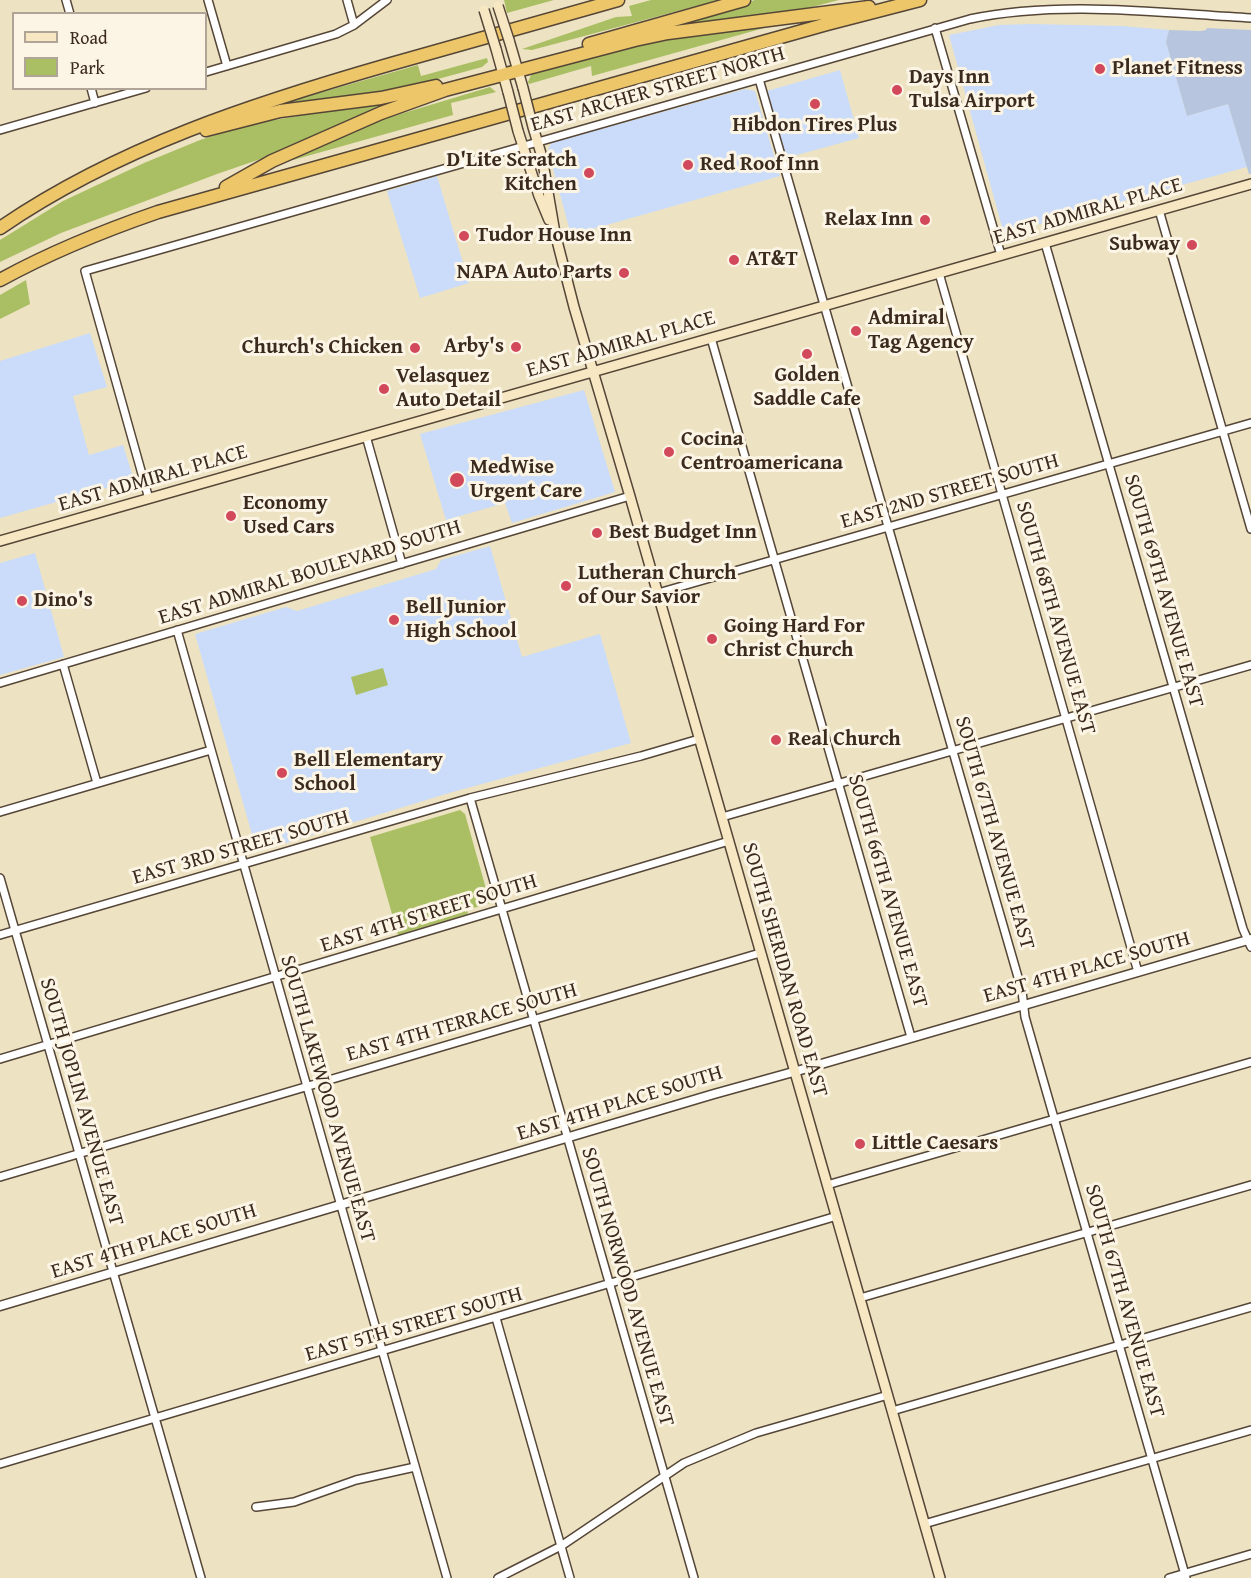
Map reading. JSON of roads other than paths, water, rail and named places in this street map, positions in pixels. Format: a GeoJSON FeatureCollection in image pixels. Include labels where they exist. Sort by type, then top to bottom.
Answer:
{"type":"FeatureCollection","features":[{"type":"Feature","properties":{"kind":"highway"},"geometry":{"type":"LineString","coordinates":[[0,228],[92,175],[156,144],[231,113],[270,99],[618,0]]}},
{"type":"Feature","properties":{"kind":"highway"},"geometry":{"type":"LineString","coordinates":[[156,144],[258,116],[406,93],[502,71],[744,0]]}},
{"type":"Feature","properties":{"kind":"highway"},"geometry":{"type":"LineString","coordinates":[[517,67],[668,33],[918,0]]}},
{"type":"Feature","properties":{"kind":"highway"},"geometry":{"type":"LineString","coordinates":[[0,280],[55,251],[112,228],[207,197],[918,0]]}},
{"type":"Feature","properties":{"kind":"highway"},"geometry":{"type":"LineString","coordinates":[[207,197],[272,161],[381,113],[502,71]]}},
{"type":"Feature","properties":{"kind":"main road"},"geometry":{"type":"LineString","coordinates":[[497,3],[538,142],[555,233]]}},
{"type":"Feature","properties":{"kind":"main road"},"geometry":{"type":"LineString","coordinates":[[483,5],[522,146],[539,196],[555,233]]}},
{"type":"Feature","properties":{"kind":"main road","name":"EAST ADMIRAL PLACE"},"geometry":{"type":"LineString","coordinates":[[0,541],[1251,184]]}},
{"type":"Feature","properties":{"kind":"main road","name":"SOUTH SHERIDAN ROAD EAST"},"geometry":{"type":"LineString","coordinates":[[555,233],[574,307],[888,1395],[938,1578]]}},
{"type":"Feature","properties":{"kind":"street"},"geometry":{"type":"LineString","coordinates":[[208,0],[227,66]]}},
{"type":"Feature","properties":{"kind":"street"},"geometry":{"type":"LineString","coordinates":[[348,0],[354,25]]}},
{"type":"Feature","properties":{"kind":"street"},"geometry":{"type":"LineString","coordinates":[[207,72],[336,34],[354,25],[387,0]]}},
{"type":"Feature","properties":{"kind":"street","name":"EAST ARCHER STREET NORTH"},"geometry":{"type":"LineString","coordinates":[[150,499],[85,271],[935,28],[991,14],[1053,9],[1251,18]]}},
{"type":"Feature","properties":{"kind":"street"},"geometry":{"type":"LineString","coordinates":[[935,28],[1001,255]]}},
{"type":"Feature","properties":{"kind":"street","name":"SOUTH 67TH AVENUE EAST"},"geometry":{"type":"LineString","coordinates":[[759,79],[1022,990],[1025,1017],[1186,1576]]}},
{"type":"Feature","properties":{"kind":"street"},"geometry":{"type":"LineString","coordinates":[[93,90],[96,103]]}},
{"type":"Feature","properties":{"kind":"street"},"geometry":{"type":"LineString","coordinates":[[0,130],[139,90]]}},
{"type":"Feature","properties":{"kind":"street"},"geometry":{"type":"LineString","coordinates":[[1159,210],[1251,529]]}},
{"type":"Feature","properties":{"kind":"street","name":"SOUTH 69TH AVENUE EAST"},"geometry":{"type":"LineString","coordinates":[[1045,243],[1143,574],[1173,687],[1250,942]]}},
{"type":"Feature","properties":{"kind":"street","name":"SOUTH 68TH AVENUE EAST"},"geometry":{"type":"LineString","coordinates":[[939,273],[1138,972]]}},
{"type":"Feature","properties":{"kind":"street","name":"SOUTH 66TH AVENUE EAST"},"geometry":{"type":"LineString","coordinates":[[711,338],[911,1037]]}},
{"type":"Feature","properties":{"kind":"street","name":"EAST 2ND STREET SOUTH"},"geometry":{"type":"LineString","coordinates":[[658,593],[1251,423]]}},
{"type":"Feature","properties":{"kind":"street"},"geometry":{"type":"LineString","coordinates":[[366,436],[402,564]]}},
{"type":"Feature","properties":{"kind":"street","name":"EAST ADMIRAL BOULEVARD SOUTH"},"geometry":{"type":"LineString","coordinates":[[0,683],[630,496]]}},
{"type":"Feature","properties":{"kind":"street","name":"SOUTH LAKEWOOD AVENUE EAST"},"geometry":{"type":"LineString","coordinates":[[177,630],[447,1578]]}},
{"type":"Feature","properties":{"kind":"street"},"geometry":{"type":"LineString","coordinates":[[63,664],[97,783]]}},
{"type":"Feature","properties":{"kind":"street"},"geometry":{"type":"LineString","coordinates":[[722,818],[1251,665]]}},
{"type":"Feature","properties":{"kind":"street","name":"EAST 3RD STREET SOUTH"},"geometry":{"type":"LineString","coordinates":[[0,935],[470,798],[641,756],[699,739]]}},
{"type":"Feature","properties":{"kind":"street"},"geometry":{"type":"LineString","coordinates":[[0,812],[211,750]]}},
{"type":"Feature","properties":{"kind":"street","name":"SOUTH NORWOOD AVENUE EAST"},"geometry":{"type":"LineString","coordinates":[[470,798],[694,1578]]}},
{"type":"Feature","properties":{"kind":"street","name":"EAST 4TH STREET SOUTH"},"geometry":{"type":"LineString","coordinates":[[0,1059],[729,841]]}},
{"type":"Feature","properties":{"kind":"street","name":"SOUTH JOPLIN AVENUE EAST"},"geometry":{"type":"LineString","coordinates":[[0,878],[201,1578]]}},
{"type":"Feature","properties":{"kind":"street","name":"EAST 4TH PLACE SOUTH"},"geometry":{"type":"LineString","coordinates":[[0,1306],[911,1037],[1250,942]]}},
{"type":"Feature","properties":{"kind":"street","name":"EAST 4TH TERRACE SOUTH"},"geometry":{"type":"LineString","coordinates":[[0,1178],[760,952]]}},
{"type":"Feature","properties":{"kind":"street"},"geometry":{"type":"LineString","coordinates":[[827,1185],[1251,1062]]}},
{"type":"Feature","properties":{"kind":"street"},"geometry":{"type":"LineString","coordinates":[[860,1298],[1251,1185]]}},
{"type":"Feature","properties":{"kind":"street","name":"EAST 5TH STREET SOUTH"},"geometry":{"type":"LineString","coordinates":[[0,1464],[837,1216]]}},
{"type":"Feature","properties":{"kind":"street"},"geometry":{"type":"LineString","coordinates":[[892,1411],[1251,1307]]}},
{"type":"Feature","properties":{"kind":"street"},"geometry":{"type":"LineString","coordinates":[[496,1317],[570,1578]]}},
{"type":"Feature","properties":{"kind":"street"},"geometry":{"type":"LineString","coordinates":[[498,1578],[561,1546],[691,1460],[756,1433],[888,1395]]}},
{"type":"Feature","properties":{"kind":"street"},"geometry":{"type":"LineString","coordinates":[[924,1524],[1251,1430]]}},
{"type":"Feature","properties":{"kind":"street"},"geometry":{"type":"LineString","coordinates":[[256,1508],[294,1502],[356,1480],[415,1467]]}},
{"type":"Feature","properties":{"kind":"street"},"geometry":{"type":"LineString","coordinates":[[1169,1578],[1186,1576],[1251,1554]]}},
{"type":"Feature","properties":{"kind":"place","name":"Planet Fitness"},"geometry":{"type":"Point","coordinates":[1100,69]}},
{"type":"Feature","properties":{"kind":"place","name":"Days Inn Tulsa Airport"},"geometry":{"type":"Point","coordinates":[897,90]}},
{"type":"Feature","properties":{"kind":"place","name":"Hibdon Tires Plus"},"geometry":{"type":"Point","coordinates":[815,104]}},
{"type":"Feature","properties":{"kind":"place","name":"Red Roof Inn"},"geometry":{"type":"Point","coordinates":[688,165]}},
{"type":"Feature","properties":{"kind":"place","name":"D'Lite Scratch Kitchen"},"geometry":{"type":"Point","coordinates":[589,173]}},
{"type":"Feature","properties":{"kind":"place","name":"Relax Inn"},"geometry":{"type":"Point","coordinates":[925,220]}},
{"type":"Feature","properties":{"kind":"place","name":"Tudor House Inn"},"geometry":{"type":"Point","coordinates":[464,236]}},
{"type":"Feature","properties":{"kind":"place","name":"Subway"},"geometry":{"type":"Point","coordinates":[1192,245]}},
{"type":"Feature","properties":{"kind":"place","name":"AT&T"},"geometry":{"type":"Point","coordinates":[734,260]}},
{"type":"Feature","properties":{"kind":"place","name":"NAPA Auto Parts"},"geometry":{"type":"Point","coordinates":[624,273]}},
{"type":"Feature","properties":{"kind":"place","name":"Admiral Tag Agency"},"geometry":{"type":"Point","coordinates":[856,331]}},
{"type":"Feature","properties":{"kind":"place","name":"Arby's"},"geometry":{"type":"Point","coordinates":[516,347]}},
{"type":"Feature","properties":{"kind":"place","name":"Church's Chicken"},"geometry":{"type":"Point","coordinates":[415,348]}},
{"type":"Feature","properties":{"kind":"place","name":"Golden Saddle Cafe"},"geometry":{"type":"Point","coordinates":[807,354]}},
{"type":"Feature","properties":{"kind":"place","name":"Velasquez Auto Detail"},"geometry":{"type":"Point","coordinates":[384,389]}},
{"type":"Feature","properties":{"kind":"place","name":"Cocina Centroamericana"},"geometry":{"type":"Point","coordinates":[669,452]}},
{"type":"Feature","properties":{"kind":"place","name":"MedWise Urgent Care"},"geometry":{"type":"Point","coordinates":[457,480]}},
{"type":"Feature","properties":{"kind":"place","name":"Economy Used Cars"},"geometry":{"type":"Point","coordinates":[231,516]}},
{"type":"Feature","properties":{"kind":"place","name":"Best Budget Inn"},"geometry":{"type":"Point","coordinates":[597,533]}},
{"type":"Feature","properties":{"kind":"place","name":"Lutheran Church of Our Savior"},"geometry":{"type":"Point","coordinates":[566,586]}},
{"type":"Feature","properties":{"kind":"place","name":"Dino's"},"geometry":{"type":"Point","coordinates":[22,601]}},
{"type":"Feature","properties":{"kind":"place","name":"Bell Junior High School"},"geometry":{"type":"Point","coordinates":[394,620]}},
{"type":"Feature","properties":{"kind":"place","name":"Going Hard For Christ Church"},"geometry":{"type":"Point","coordinates":[712,639]}},
{"type":"Feature","properties":{"kind":"place","name":"Real Church"},"geometry":{"type":"Point","coordinates":[776,740]}},
{"type":"Feature","properties":{"kind":"place","name":"Bell Elementary School"},"geometry":{"type":"Point","coordinates":[282,773]}},
{"type":"Feature","properties":{"kind":"place","name":"Little Caesars"},"geometry":{"type":"Point","coordinates":[860,1144]}}]}
